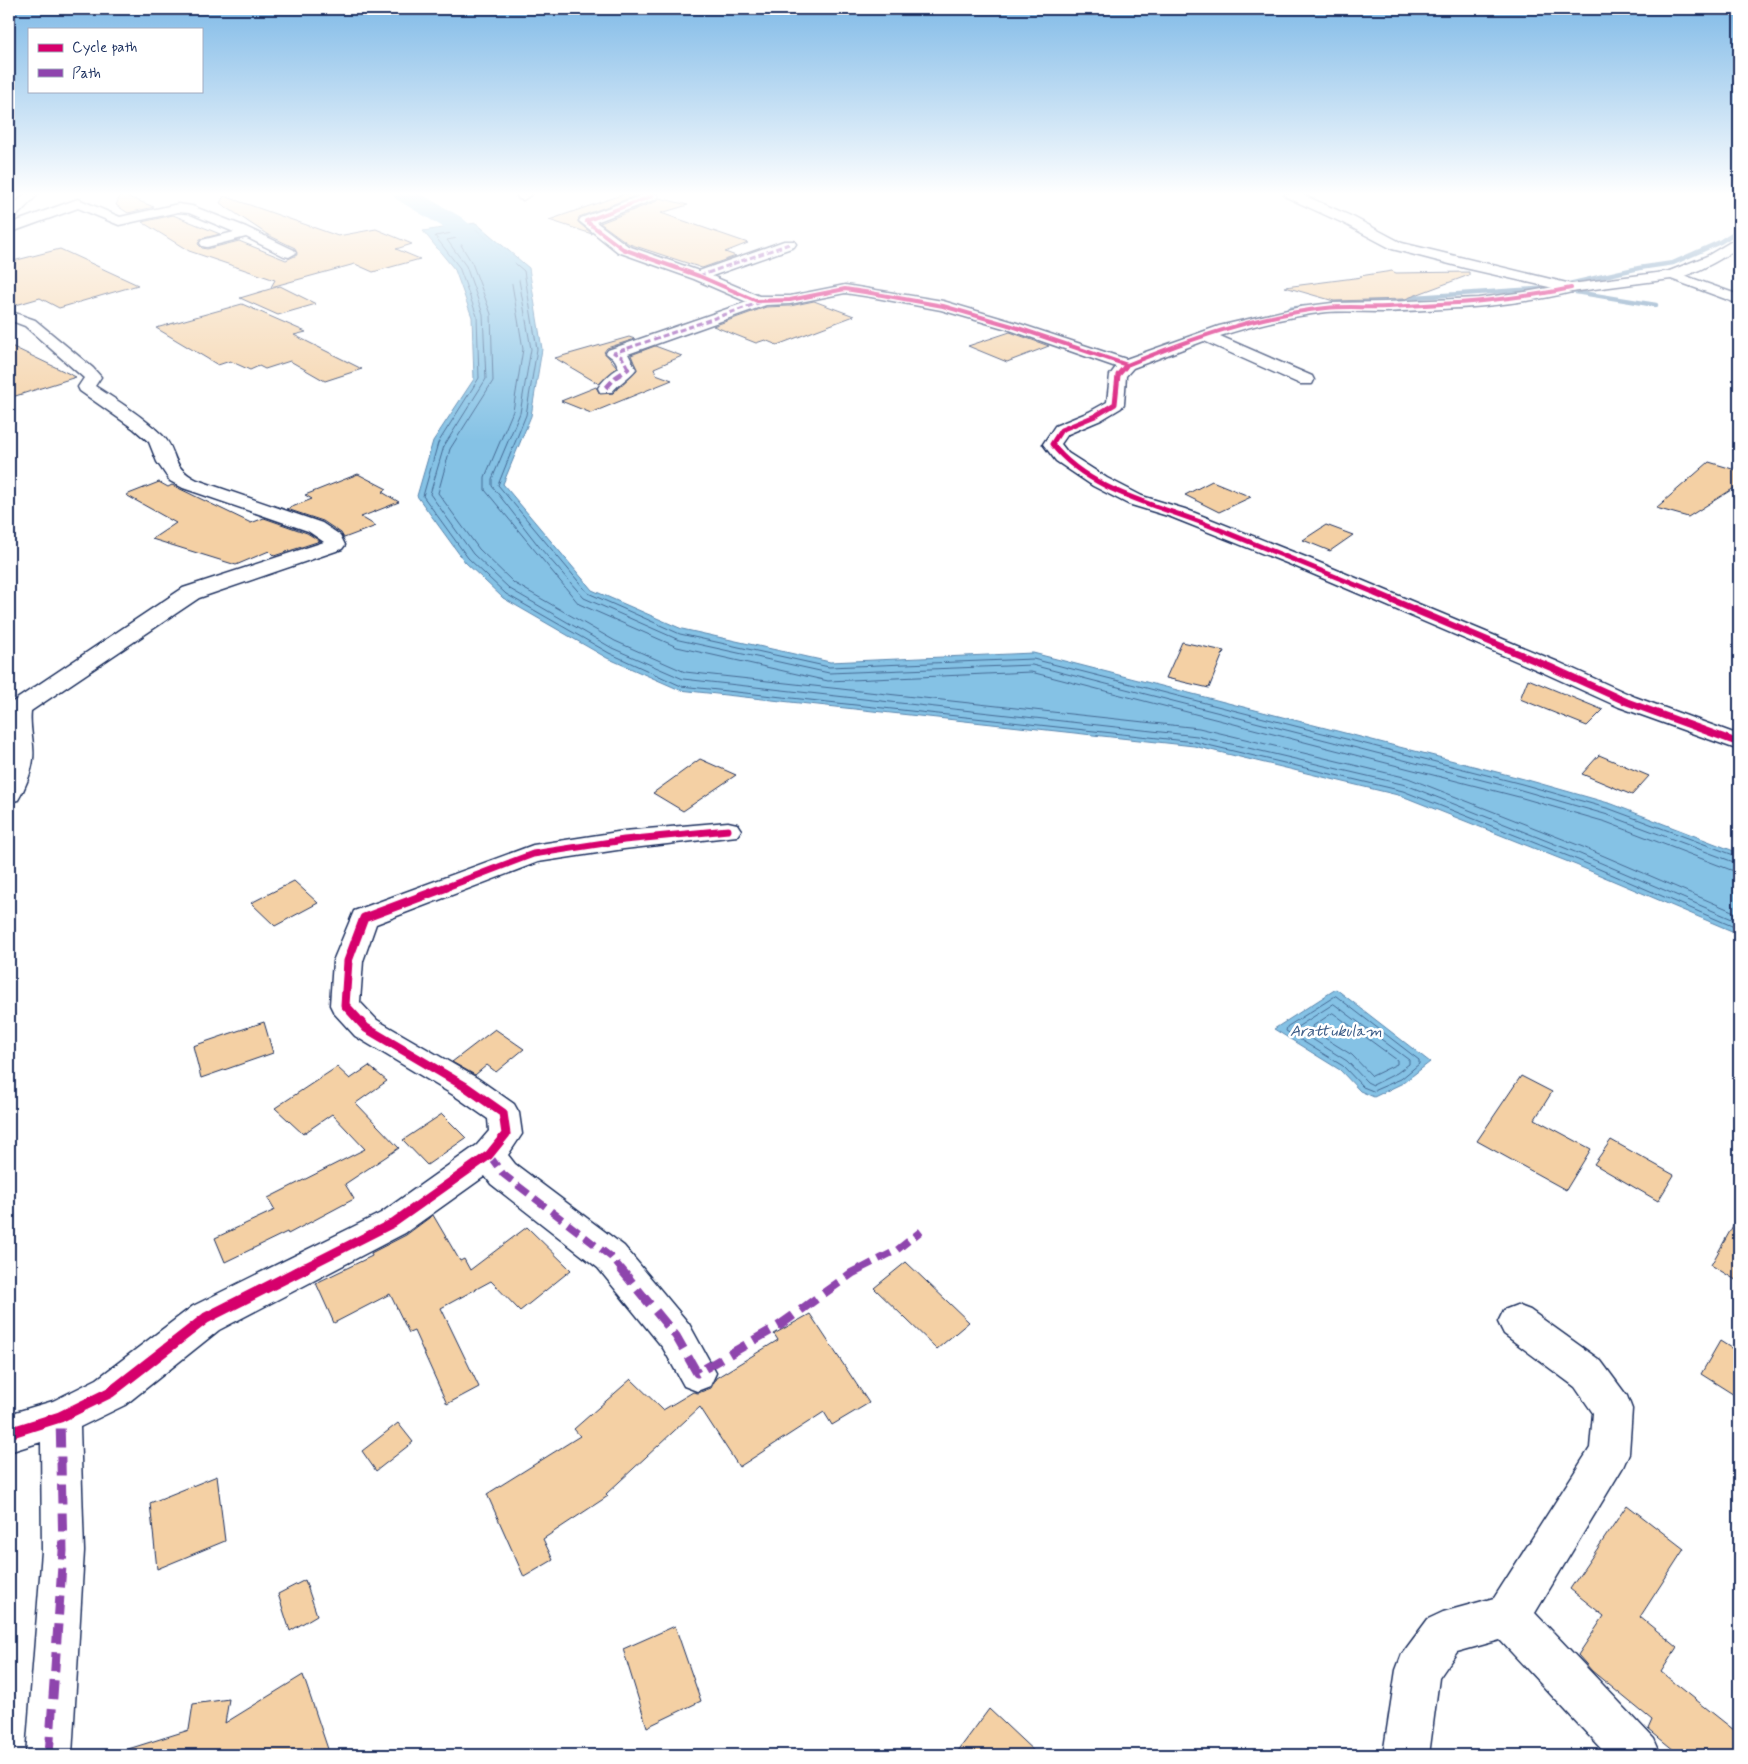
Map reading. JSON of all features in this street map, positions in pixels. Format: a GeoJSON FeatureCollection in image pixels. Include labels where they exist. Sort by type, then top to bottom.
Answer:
{"type":"FeatureCollection","features":[{"type":"Feature","properties":{"kind":"street"},"geometry":{"type":"LineString","coordinates":[[700,276],[761,302]]}},
{"type":"Feature","properties":{"kind":"street"},"geometry":{"type":"LineString","coordinates":[[1517,276],[1563,288]]}},
{"type":"Feature","properties":{"kind":"street"},"geometry":{"type":"LineString","coordinates":[[1661,276],[1563,288],[1509,299],[1453,304],[1327,308],[1284,316],[1206,336],[1169,347],[1127,365],[1118,375],[1115,404],[1095,416],[1061,430],[1052,444],[1062,457],[1100,482],[1135,500],[1178,513],[1301,562],[1550,667],[1627,702],[1739,743]]}},
{"type":"Feature","properties":{"kind":"street"},"geometry":{"type":"LineString","coordinates":[[1676,276],[1739,300]]}},
{"type":"Feature","properties":{"kind":"street"},"geometry":{"type":"LineString","coordinates":[[606,388],[616,377],[628,369],[622,357],[614,353],[761,302],[790,300],[845,289],[943,306],[1012,326],[1127,365]]}},
{"type":"Feature","properties":{"kind":"street"},"geometry":{"type":"LineString","coordinates":[[9,315],[30,323],[87,371],[92,377],[86,387],[140,425],[157,440],[166,462],[177,477],[190,484],[315,527],[333,539],[335,545],[191,593],[19,708],[17,725],[21,758],[9,794]]}},
{"type":"Feature","properties":{"kind":"street"},"geometry":{"type":"LineString","coordinates":[[1206,336],[1306,380]]}},
{"type":"Feature","properties":{"kind":"street"},"geometry":{"type":"LineString","coordinates":[[9,1434],[60,1417],[112,1392],[206,1318],[393,1224],[489,1155],[506,1134],[503,1113],[466,1087],[366,1028],[345,1005],[348,961],[364,918],[533,854],[624,840],[728,830]]}},
{"type":"Feature","properties":{"kind":"street"},"geometry":{"type":"LineString","coordinates":[[489,1155],[503,1174],[611,1257],[676,1336],[697,1372]]}},
{"type":"Feature","properties":{"kind":"street"},"geometry":{"type":"LineString","coordinates":[[1406,1755],[1418,1670],[1443,1634],[1508,1616],[1609,1453],[1613,1410],[1588,1374],[1517,1322]]}},
{"type":"Feature","properties":{"kind":"street"},"geometry":{"type":"LineString","coordinates":[[49,1755],[63,1551],[60,1417]]}},
{"type":"Feature","properties":{"kind":"street"},"geometry":{"type":"LineString","coordinates":[[1508,1616],[1638,1755]]}},
{"type":"Feature","properties":{"kind":"water"},"geometry":{"type":"Polygon","coordinates":[[[457,276],[530,276],[542,349],[531,416],[503,484],[592,590],[682,629],[830,662],[1033,653],[1524,779],[1612,804],[1739,853],[1739,934],[1576,865],[1402,796],[1194,746],[680,690],[607,658],[503,598],[465,562],[417,496],[433,441],[474,379],[472,317],[457,276]]]}},
{"type":"Feature","properties":{"kind":"water","name":"Arattukulam"},"geometry":{"type":"Polygon","coordinates":[[[1336,989],[1430,1062],[1403,1083],[1374,1097],[1360,1091],[1340,1070],[1274,1029],[1336,989]]]}},
{"type":"Feature","properties":{"kind":"building"},"geometry":{"type":"Polygon","coordinates":[[[9,276],[119,276],[138,285],[59,308],[40,298],[9,307],[9,276]]]}},
{"type":"Feature","properties":{"kind":"building"},"geometry":{"type":"Polygon","coordinates":[[[264,276],[310,276],[271,287],[275,280],[264,276]]]}},
{"type":"Feature","properties":{"kind":"building"},"geometry":{"type":"Polygon","coordinates":[[[1361,276],[1465,276],[1405,299],[1334,301],[1285,287],[1362,277],[1361,276]]]}},
{"type":"Feature","properties":{"kind":"building"},"geometry":{"type":"Polygon","coordinates":[[[280,286],[316,304],[278,315],[240,298],[280,286]]]}},
{"type":"Feature","properties":{"kind":"building"},"geometry":{"type":"Polygon","coordinates":[[[814,301],[854,316],[777,345],[765,340],[756,343],[713,326],[766,307],[790,306],[814,301]]]}},
{"type":"Feature","properties":{"kind":"building"},"geometry":{"type":"Polygon","coordinates":[[[242,304],[306,332],[294,335],[362,369],[325,381],[290,361],[265,369],[259,366],[250,370],[230,361],[218,365],[156,328],[242,304]]]}},
{"type":"Feature","properties":{"kind":"building"},"geometry":{"type":"Polygon","coordinates":[[[1010,332],[1049,346],[1007,362],[968,346],[1010,332]]]}},
{"type":"Feature","properties":{"kind":"building"},"geometry":{"type":"Polygon","coordinates":[[[629,337],[635,339],[607,348],[604,352],[617,367],[599,384],[555,358],[629,337]]]}},
{"type":"Feature","properties":{"kind":"building"},"geometry":{"type":"Polygon","coordinates":[[[9,345],[76,377],[9,398],[9,345]]]}},
{"type":"Feature","properties":{"kind":"building"},"geometry":{"type":"Polygon","coordinates":[[[655,346],[682,356],[654,368],[656,374],[672,380],[591,413],[561,401],[596,387],[600,394],[613,393],[637,370],[631,355],[655,346]]]}},
{"type":"Feature","properties":{"kind":"building"},"geometry":{"type":"Polygon","coordinates":[[[1709,462],[1739,471],[1739,485],[1688,517],[1656,508],[1709,462]]]}},
{"type":"Feature","properties":{"kind":"building"},"geometry":{"type":"Polygon","coordinates":[[[358,474],[387,489],[382,492],[399,502],[361,517],[376,526],[344,538],[341,533],[323,521],[287,509],[312,499],[305,495],[358,474]]]}},
{"type":"Feature","properties":{"kind":"building"},"geometry":{"type":"Polygon","coordinates":[[[1212,481],[1251,497],[1219,512],[1185,495],[1212,481]]]}},
{"type":"Feature","properties":{"kind":"building"},"geometry":{"type":"Polygon","coordinates":[[[159,482],[168,487],[172,485],[251,523],[264,518],[307,533],[320,541],[274,556],[269,551],[236,565],[152,539],[176,523],[126,495],[159,482]]]}},
{"type":"Feature","properties":{"kind":"building"},"geometry":{"type":"Polygon","coordinates":[[[1326,525],[1353,535],[1330,551],[1303,540],[1326,525]]]}},
{"type":"Feature","properties":{"kind":"building"},"geometry":{"type":"Polygon","coordinates":[[[1182,642],[1224,651],[1209,688],[1166,678],[1182,642]]]}},
{"type":"Feature","properties":{"kind":"building"},"geometry":{"type":"Polygon","coordinates":[[[1528,679],[1603,710],[1587,726],[1520,699],[1528,679]]]}},
{"type":"Feature","properties":{"kind":"building"},"geometry":{"type":"Polygon","coordinates":[[[1599,755],[1649,776],[1632,795],[1582,774],[1599,755]]]}},
{"type":"Feature","properties":{"kind":"building"},"geometry":{"type":"Polygon","coordinates":[[[700,759],[736,775],[683,811],[653,793],[700,759]]]}},
{"type":"Feature","properties":{"kind":"building"},"geometry":{"type":"Polygon","coordinates":[[[294,881],[318,903],[275,926],[251,903],[294,881]]]}},
{"type":"Feature","properties":{"kind":"building"},"geometry":{"type":"Polygon","coordinates":[[[264,1022],[273,1053],[201,1078],[193,1046],[264,1022]]]}},
{"type":"Feature","properties":{"kind":"building"},"geometry":{"type":"Polygon","coordinates":[[[495,1029],[524,1049],[496,1072],[487,1065],[475,1075],[452,1062],[495,1029]]]}},
{"type":"Feature","properties":{"kind":"building"},"geometry":{"type":"Polygon","coordinates":[[[369,1066],[387,1081],[356,1103],[399,1148],[345,1184],[354,1199],[288,1234],[287,1232],[225,1262],[215,1238],[275,1210],[268,1198],[365,1149],[332,1114],[303,1134],[275,1108],[337,1067],[350,1079],[369,1066]]]}},
{"type":"Feature","properties":{"kind":"building"},"geometry":{"type":"Polygon","coordinates":[[[1521,1076],[1552,1092],[1535,1119],[1591,1149],[1566,1190],[1477,1141],[1521,1076]]]}},
{"type":"Feature","properties":{"kind":"building"},"geometry":{"type":"Polygon","coordinates":[[[442,1114],[466,1138],[427,1165],[403,1140],[442,1114]]]}},
{"type":"Feature","properties":{"kind":"building"},"geometry":{"type":"Polygon","coordinates":[[[1611,1140],[1674,1175],[1658,1201],[1594,1164],[1611,1140]]]}},
{"type":"Feature","properties":{"kind":"building"},"geometry":{"type":"Polygon","coordinates":[[[433,1215],[460,1261],[464,1259],[470,1270],[527,1227],[571,1270],[520,1311],[491,1281],[441,1308],[479,1387],[447,1404],[414,1331],[409,1333],[390,1294],[334,1323],[316,1283],[372,1256],[371,1253],[406,1235],[433,1215]]]}},
{"type":"Feature","properties":{"kind":"building"},"geometry":{"type":"Polygon","coordinates":[[[1739,1215],[1739,1282],[1711,1265],[1739,1215]]]}},
{"type":"Feature","properties":{"kind":"building"},"geometry":{"type":"Polygon","coordinates":[[[906,1262],[969,1322],[937,1349],[874,1288],[906,1262]]]}},
{"type":"Feature","properties":{"kind":"building"},"geometry":{"type":"Polygon","coordinates":[[[810,1314],[869,1403],[832,1425],[824,1412],[739,1467],[700,1407],[606,1494],[608,1496],[543,1539],[553,1560],[524,1577],[487,1494],[580,1436],[574,1429],[631,1379],[663,1410],[693,1392],[698,1393],[711,1388],[716,1378],[778,1340],[774,1334],[810,1314]]]}},
{"type":"Feature","properties":{"kind":"building"},"geometry":{"type":"Polygon","coordinates":[[[1720,1341],[1739,1353],[1739,1398],[1701,1374],[1720,1341]]]}},
{"type":"Feature","properties":{"kind":"building"},"geometry":{"type":"Polygon","coordinates":[[[398,1423],[413,1442],[376,1471],[362,1451],[398,1423]]]}},
{"type":"Feature","properties":{"kind":"building"},"geometry":{"type":"Polygon","coordinates":[[[217,1476],[225,1541],[157,1569],[150,1503],[217,1476]]]}},
{"type":"Feature","properties":{"kind":"building"},"geometry":{"type":"Polygon","coordinates":[[[1627,1505],[1684,1549],[1640,1617],[1677,1647],[1661,1672],[1739,1734],[1739,1755],[1680,1755],[1648,1729],[1652,1720],[1592,1671],[1578,1655],[1604,1616],[1570,1589],[1627,1505]]]}},
{"type":"Feature","properties":{"kind":"building"},"geometry":{"type":"Polygon","coordinates":[[[305,1580],[317,1615],[290,1631],[278,1594],[305,1580]]]}},
{"type":"Feature","properties":{"kind":"building"},"geometry":{"type":"Polygon","coordinates":[[[675,1626],[701,1701],[647,1727],[623,1649],[675,1626]]]}},
{"type":"Feature","properties":{"kind":"building"},"geometry":{"type":"Polygon","coordinates":[[[303,1675],[330,1755],[126,1755],[125,1750],[189,1730],[193,1704],[229,1699],[225,1723],[303,1675]]]}},
{"type":"Feature","properties":{"kind":"building"},"geometry":{"type":"Polygon","coordinates":[[[989,1709],[1038,1755],[955,1755],[989,1709]]]}},
{"type":"Feature","properties":{"kind":"waterway"},"geometry":{"type":"LineString","coordinates":[[1560,286],[1602,276]]}},
{"type":"Feature","properties":{"kind":"waterway"},"geometry":{"type":"LineString","coordinates":[[1400,298],[1551,288],[1656,305]]}},
{"type":"Feature","properties":{"kind":"waterway"},"geometry":{"type":"LineString","coordinates":[[1330,304],[1387,299]]}},
{"type":"Feature","properties":{"kind":"waterway"},"geometry":{"type":"LineString","coordinates":[[1289,309],[1305,307]]}},
{"type":"Feature","properties":{"kind":"marked path"},"geometry":{"type":"LineString","coordinates":[[606,388],[616,377],[628,369],[622,357],[614,353],[761,302]]}},
{"type":"Feature","properties":{"kind":"marked path"},"geometry":{"type":"LineString","coordinates":[[489,1155],[503,1174],[611,1257],[676,1336],[697,1373],[780,1325],[852,1273],[897,1250],[921,1231]]}},
{"type":"Feature","properties":{"kind":"marked path"},"geometry":{"type":"LineString","coordinates":[[49,1755],[63,1551],[60,1417]]}},
{"type":"Feature","properties":{"kind":"cycle path"},"geometry":{"type":"LineString","coordinates":[[700,276],[757,301],[790,300],[845,289],[943,306],[1012,326],[1127,365],[1199,337],[1249,323],[1300,312],[1332,307],[1385,307],[1502,300],[1571,288]]}},
{"type":"Feature","properties":{"kind":"cycle path"},"geometry":{"type":"LineString","coordinates":[[1127,365],[1118,375],[1115,404],[1095,416],[1061,430],[1052,444],[1062,457],[1100,482],[1135,500],[1178,513],[1301,562],[1550,667],[1627,702],[1739,743]]}},
{"type":"Feature","properties":{"kind":"cycle path"},"geometry":{"type":"LineString","coordinates":[[9,1433],[60,1417],[111,1392],[206,1318],[393,1223],[489,1155],[506,1134],[503,1113],[466,1087],[366,1028],[345,1005],[348,961],[364,918],[533,854],[624,840],[728,830]]}}]}
